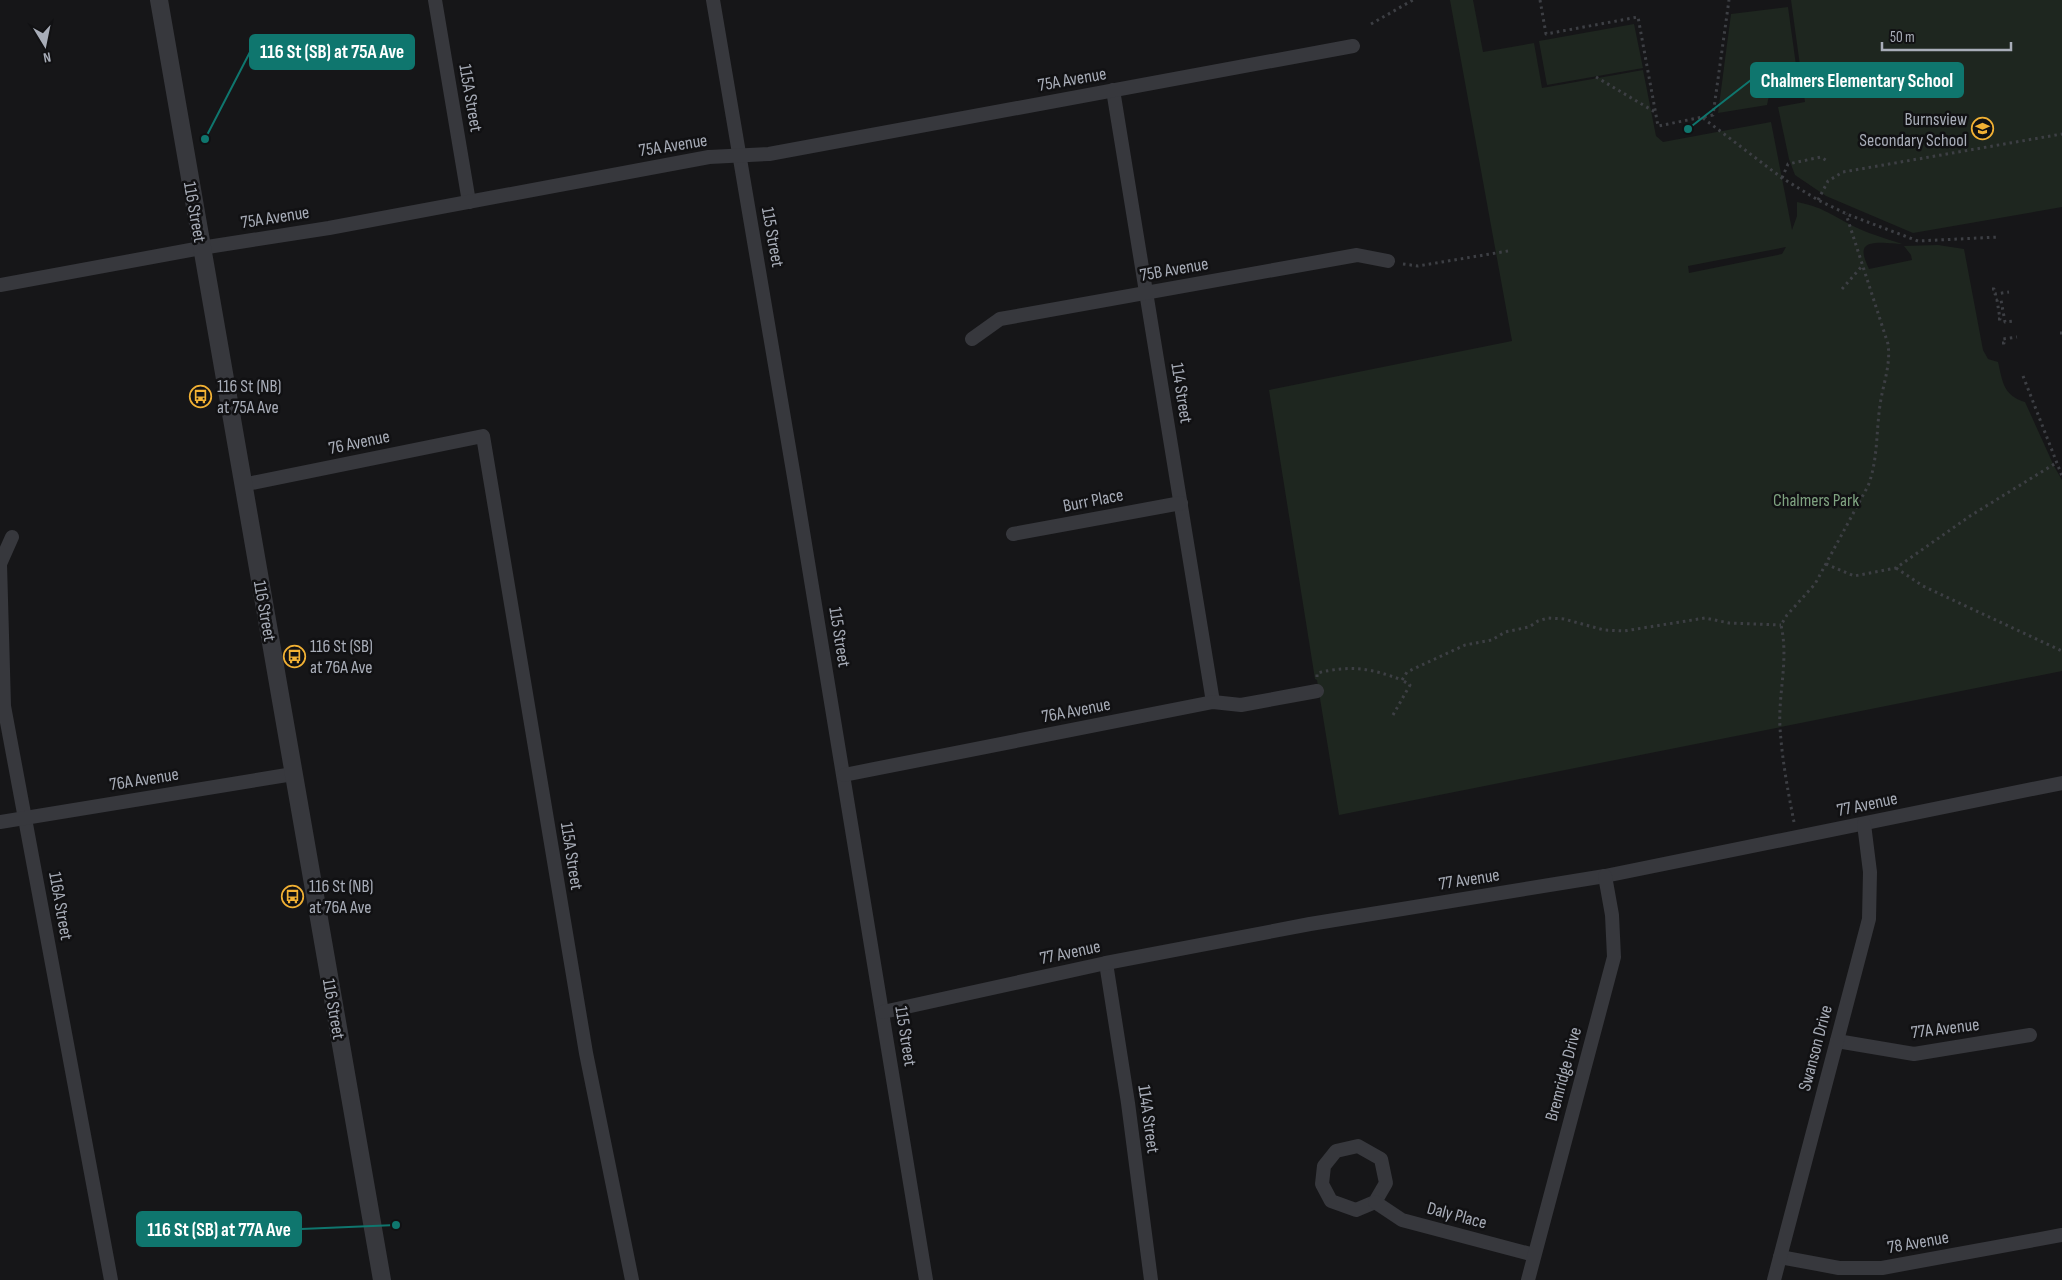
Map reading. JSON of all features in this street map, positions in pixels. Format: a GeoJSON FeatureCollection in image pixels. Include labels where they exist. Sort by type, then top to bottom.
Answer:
{"type":"FeatureCollection","features":[{"type":"Feature","properties":{"kind":"street","name":"116 Street"},"geometry":{"type":"LineString","coordinates":[[159,0],[382,1280]]}},
{"type":"Feature","properties":{"kind":"street","name":"115A Street"},"geometry":{"type":"LineString","coordinates":[[435,0],[469,202]]}},
{"type":"Feature","properties":{"kind":"street","name":"115 Street"},"geometry":{"type":"LineString","coordinates":[[713,0],[844,775],[926,1280]]}},
{"type":"Feature","properties":{"kind":"street","name":"75A Avenue"},"geometry":{"type":"LineString","coordinates":[[0,285],[201,248],[329,228],[709,157],[769,154],[1353,46]]}},
{"type":"Feature","properties":{"kind":"street","name":"114 Street"},"geometry":{"type":"LineString","coordinates":[[1113,90],[1213,702]]}},
{"type":"Feature","properties":{"kind":"street","name":"75B Avenue"},"geometry":{"type":"LineString","coordinates":[[972,339],[1000,319],[1357,256],[1388,261]]}},
{"type":"Feature","properties":{"kind":"street","name":"115A Street"},"geometry":{"type":"LineString","coordinates":[[483,436],[584,1044],[632,1280]]}},
{"type":"Feature","properties":{"kind":"street","name":"76 Avenue"},"geometry":{"type":"LineString","coordinates":[[242,485],[483,436]]}},
{"type":"Feature","properties":{"kind":"street","name":"Burr Place"},"geometry":{"type":"LineString","coordinates":[[1013,534],[1181,503]]}},
{"type":"Feature","properties":{"kind":"street","name":"116A Street"},"geometry":{"type":"LineString","coordinates":[[12,537],[0,564],[4,706],[111,1280]]}},
{"type":"Feature","properties":{"kind":"street","name":"76A Avenue"},"geometry":{"type":"LineString","coordinates":[[844,775],[1213,702],[1241,705],[1317,691]]}},
{"type":"Feature","properties":{"kind":"street","name":"76A Avenue"},"geometry":{"type":"LineString","coordinates":[[0,822],[293,774]]}},
{"type":"Feature","properties":{"kind":"street","name":"77 Avenue"},"geometry":{"type":"LineString","coordinates":[[883,1012],[1106,963],[1310,924],[1605,876],[2062,783]]}},
{"type":"Feature","properties":{"kind":"street","name":"Swanson Drive"},"geometry":{"type":"LineString","coordinates":[[1774,1280],[1869,919],[1870,872],[1864,824]]}},
{"type":"Feature","properties":{"kind":"street","name":"Bremridge Drive"},"geometry":{"type":"LineString","coordinates":[[1528,1280],[1614,957],[1612,915],[1605,876]]}},
{"type":"Feature","properties":{"kind":"street","name":"114A Street"},"geometry":{"type":"LineString","coordinates":[[1106,963],[1128,1103],[1151,1280]]}},
{"type":"Feature","properties":{"kind":"street","name":"77A Avenue"},"geometry":{"type":"LineString","coordinates":[[1837,1041],[1914,1054],[2030,1035]]}},
{"type":"Feature","properties":{"kind":"street"},"geometry":{"type":"LineString","coordinates":[[1358,1146],[1381,1159],[1386,1183],[1375,1202],[1356,1210],[1331,1201],[1322,1184],[1324,1166],[1336,1151],[1358,1146]]}},
{"type":"Feature","properties":{"kind":"street","name":"Daly Place"},"geometry":{"type":"LineString","coordinates":[[1375,1202],[1402,1220],[1534,1255]]}},
{"type":"Feature","properties":{"kind":"street","name":"78 Avenue"},"geometry":{"type":"LineString","coordinates":[[1780,1257],[1839,1268],[1882,1268],[2062,1236]]}},
{"type":"Feature","properties":{"kind":"path"},"geometry":{"type":"LineString","coordinates":[[1371,24],[1413,0]]}},
{"type":"Feature","properties":{"kind":"path"},"geometry":{"type":"LineString","coordinates":[[1540,0],[1546,34],[1638,17],[1658,126],[1713,115],[1729,0]]}},
{"type":"Feature","properties":{"kind":"path"},"geometry":{"type":"LineString","coordinates":[[1596,77],[1655,113]]}},
{"type":"Feature","properties":{"kind":"path"},"geometry":{"type":"LineString","coordinates":[[1702,117],[1782,178],[1818,200],[1846,214],[1918,241],[1999,237]]}},
{"type":"Feature","properties":{"kind":"path"},"geometry":{"type":"LineString","coordinates":[[1818,200],[1828,181],[1843,172],[2062,134]]}},
{"type":"Feature","properties":{"kind":"path"},"geometry":{"type":"LineString","coordinates":[[1782,178],[1788,164],[1821,157],[1827,161]]}},
{"type":"Feature","properties":{"kind":"path"},"geometry":{"type":"LineString","coordinates":[[1794,822],[1780,728],[1780,688],[1785,661],[1784,638],[1781,625],[1787,615],[1809,592],[1826,564],[1857,508],[1874,470],[1880,403],[1888,368],[1888,344],[1846,214]]}},
{"type":"Feature","properties":{"kind":"path"},"geometry":{"type":"LineString","coordinates":[[1388,261],[1418,266],[1508,251]]}},
{"type":"Feature","properties":{"kind":"path"},"geometry":{"type":"LineString","coordinates":[[1842,289],[1863,266]]}},
{"type":"Feature","properties":{"kind":"path"},"geometry":{"type":"LineString","coordinates":[[1992,289],[1994,289],[1995,294],[2009,292]]}},
{"type":"Feature","properties":{"kind":"path"},"geometry":{"type":"LineString","coordinates":[[1998,319],[2000,319],[1996,300],[2001,300],[2005,322],[2014,321]]}},
{"type":"Feature","properties":{"kind":"path"},"geometry":{"type":"LineString","coordinates":[[2002,343],[2004,343],[2003,339],[2016,337]]}},
{"type":"Feature","properties":{"kind":"path"},"geometry":{"type":"LineString","coordinates":[[2023,376],[2062,476]]}},
{"type":"Feature","properties":{"kind":"path"},"geometry":{"type":"LineString","coordinates":[[1826,564],[1854,576],[1896,568],[1970,516],[2056,463]]}},
{"type":"Feature","properties":{"kind":"path"},"geometry":{"type":"LineString","coordinates":[[1896,568],[1923,586],[2062,651]]}},
{"type":"Feature","properties":{"kind":"path"},"geometry":{"type":"LineString","coordinates":[[1402,680],[1407,672],[1465,645],[1492,640],[1504,632],[1529,627],[1538,620],[1548,618],[1564,619],[1604,630],[1624,631],[1705,618],[1729,623],[1781,625]]}},
{"type":"Feature","properties":{"kind":"path"},"geometry":{"type":"LineString","coordinates":[[1317,691],[1317,673],[1338,668],[1370,669],[1402,680],[1410,685],[1393,715]]}},
{"type":"Feature","properties":{"kind":"green space","name":"Chalmers Park"},"geometry":{"type":"Polygon","coordinates":[[[1450,0],[1473,0],[1483,52],[1534,43],[1542,88],[1643,70],[1656,136],[1663,142],[1771,122],[1792,230],[1797,216],[1797,202],[1819,208],[1851,225],[1902,244],[1875,243],[1866,246],[1864,254],[1869,269],[1912,260],[1911,255],[1904,246],[1938,245],[1964,249],[1983,350],[1988,359],[1998,362],[2003,382],[2008,392],[2025,402],[2062,480],[2062,671],[1339,815],[1317,680],[1315,679],[1269,390],[1512,341],[1450,0]],[[1786,247],[1688,266],[1689,273],[1782,254],[1786,247]]]}},
{"type":"Feature","properties":{"kind":"green space","name":"Burnsview Secondary School"},"geometry":{"type":"Polygon","coordinates":[[[1791,0],[2062,0],[2062,207],[1913,233],[1826,196],[1795,175],[1789,159],[1778,107],[1805,102],[1791,0]]]}},
{"type":"Feature","properties":{"kind":"green space"},"geometry":{"type":"Polygon","coordinates":[[[1788,7],[1796,65],[1775,68],[1767,105],[1718,113],[1731,14],[1788,7]]]}},
{"type":"Feature","properties":{"kind":"green space"},"geometry":{"type":"Polygon","coordinates":[[[1634,24],[1643,68],[1547,85],[1539,41],[1634,24]]]}},
{"type":"Feature","properties":{"kind":"place","name":"Chalmers Elementary School"},"geometry":{"type":"Point","coordinates":[1688,129]}},
{"type":"Feature","properties":{"kind":"place","name":"Burnsview Secondary School"},"geometry":{"type":"Point","coordinates":[1983,129]}},
{"type":"Feature","properties":{"kind":"place","name":"116 St (SB) at 75A Ave"},"geometry":{"type":"Point","coordinates":[205,139]}},
{"type":"Feature","properties":{"kind":"place","name":"116 St (NB) at 75A Ave"},"geometry":{"type":"Point","coordinates":[201,396]}},
{"type":"Feature","properties":{"kind":"place","name":"116 St (SB) at 76A Ave"},"geometry":{"type":"Point","coordinates":[294,656]}},
{"type":"Feature","properties":{"kind":"place","name":"116 St (NB) at 76A Ave"},"geometry":{"type":"Point","coordinates":[293,896]}},
{"type":"Feature","properties":{"kind":"place","name":"116 St (SB) at 77A Ave"},"geometry":{"type":"Point","coordinates":[396,1225]}}]}
